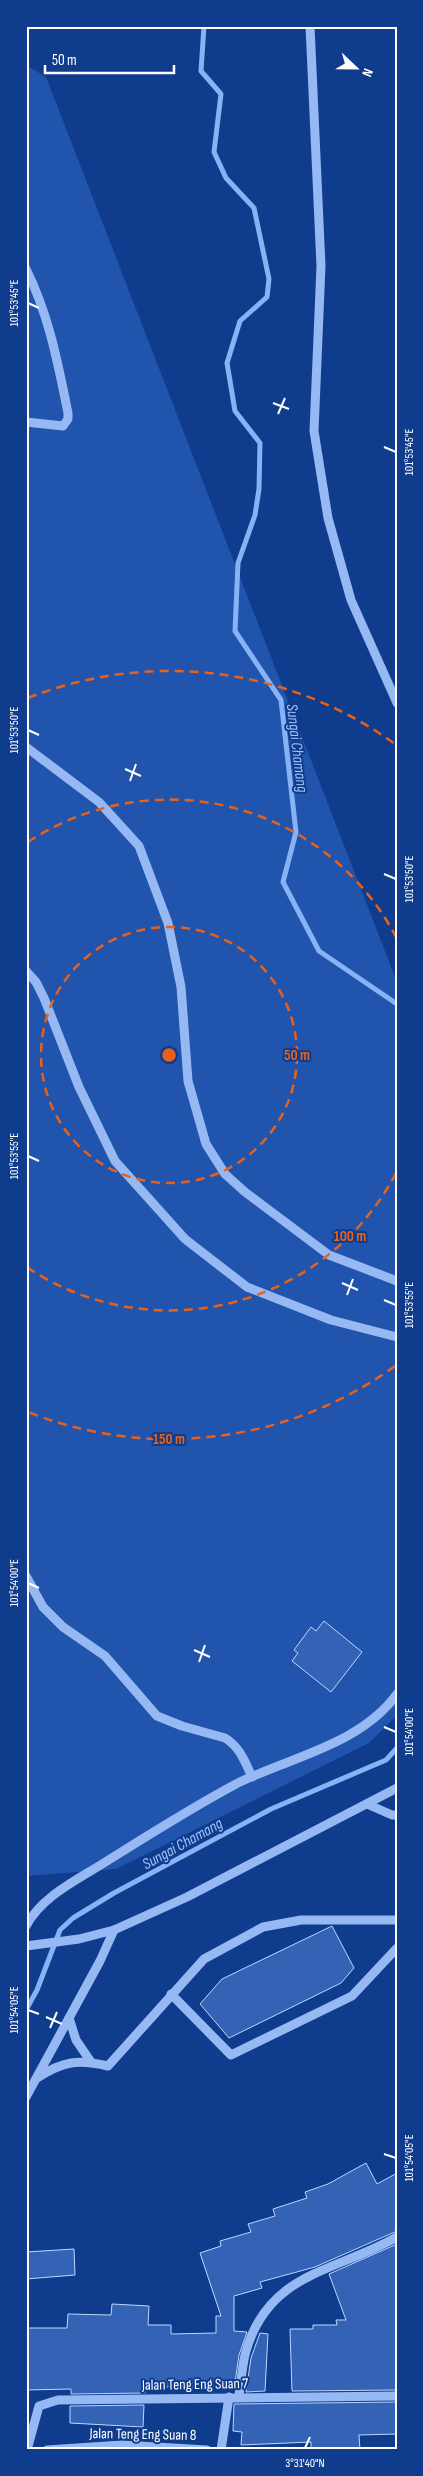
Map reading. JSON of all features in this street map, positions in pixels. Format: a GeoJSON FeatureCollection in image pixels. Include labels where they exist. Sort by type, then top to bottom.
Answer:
{"type":"FeatureCollection","features":[{"type":"Feature","properties":{"kind":"street"},"geometry":{"type":"LineString","coordinates":[[310,26],[321,266],[314,431],[317,456],[328,518],[351,600],[397,703]]}},
{"type":"Feature","properties":{"kind":"street"},"geometry":{"type":"LineString","coordinates":[[26,269],[38,293],[56,352],[68,413],[68,419],[63,426],[26,422]]}},
{"type":"Feature","properties":{"kind":"street"},"geometry":{"type":"LineString","coordinates":[[26,747],[98,802],[139,846],[168,923],[181,987],[188,1081],[206,1144],[225,1174],[245,1192],[329,1255],[397,1281]]}},
{"type":"Feature","properties":{"kind":"street"},"geometry":{"type":"LineString","coordinates":[[26,971],[36,982],[44,998],[79,1087],[100,1134],[115,1161],[185,1239],[247,1287],[331,1320],[397,1337]]}},
{"type":"Feature","properties":{"kind":"street"},"geometry":{"type":"LineString","coordinates":[[26,1576],[43,1607],[64,1627],[105,1656],[157,1716],[182,1726],[225,1738],[240,1752],[252,1778]]}},
{"type":"Feature","properties":{"kind":"street"},"geometry":{"type":"LineString","coordinates":[[26,1926],[40,1907],[69,1885],[204,1802],[252,1778],[357,1731],[379,1714],[397,1694]]}},
{"type":"Feature","properties":{"kind":"street"},"geometry":{"type":"LineString","coordinates":[[26,1946],[79,1938],[114,1930],[187,1897],[397,1788]]}},
{"type":"Feature","properties":{"kind":"street"},"geometry":{"type":"LineString","coordinates":[[367,1804],[397,1815]]}},
{"type":"Feature","properties":{"kind":"street"},"geometry":{"type":"LineString","coordinates":[[37,2078],[66,2062],[91,2062],[108,2066],[171,1994],[204,1960],[263,1926],[301,1920],[397,1920]]}},
{"type":"Feature","properties":{"kind":"street"},"geometry":{"type":"LineString","coordinates":[[26,2098],[114,1930]]}},
{"type":"Feature","properties":{"kind":"street"},"geometry":{"type":"LineString","coordinates":[[171,1994],[232,2055],[352,1996],[397,1948]]}},
{"type":"Feature","properties":{"kind":"street"},"geometry":{"type":"LineString","coordinates":[[69,2018],[76,2040],[91,2062]]}},
{"type":"Feature","properties":{"kind":"street"},"geometry":{"type":"LineString","coordinates":[[221,2450],[251,2335],[277,2296],[305,2277],[372,2250],[397,2237]]}},
{"type":"Feature","properties":{"kind":"street","name":"Jalan Teng Eng Suan 7"},"geometry":{"type":"LineString","coordinates":[[27,2450],[39,2406],[48,2402],[234,2397],[397,2396]]}},
{"type":"Feature","properties":{"kind":"street","name":"Jalan Teng Eng Suan 8"},"geometry":{"type":"LineString","coordinates":[[47,2450],[146,2448],[207,2450]]}},
{"type":"Feature","properties":{"kind":"shaded area"},"geometry":{"type":"Polygon","coordinates":[[[26,65],[46,77],[397,982],[397,1715],[369,1743],[116,1869],[26,1876],[26,65]]]}},
{"type":"Feature","properties":{"kind":"building"},"geometry":{"type":"Polygon","coordinates":[[[324,1621],[362,1652],[331,1692],[292,1661],[298,1653],[294,1650],[311,1627],[316,1631],[324,1621]]]}},
{"type":"Feature","properties":{"kind":"building"},"geometry":{"type":"Polygon","coordinates":[[[332,1926],[354,1968],[341,1983],[229,2038],[200,2004],[222,1979],[332,1926]]]}},
{"type":"Feature","properties":{"kind":"building"},"geometry":{"type":"Polygon","coordinates":[[[366,2163],[377,2184],[397,2173],[397,2231],[315,2267],[260,2282],[262,2288],[234,2296],[234,2331],[247,2332],[239,2355],[234,2389],[145,2386],[145,2393],[71,2394],[71,2389],[26,2390],[26,2328],[67,2328],[68,2314],[111,2315],[112,2304],[149,2306],[148,2325],[171,2325],[171,2334],[216,2333],[216,2316],[221,2316],[200,2253],[221,2246],[220,2241],[251,2232],[248,2224],[275,2216],[273,2209],[307,2198],[305,2192],[328,2184],[366,2163]]]}},
{"type":"Feature","properties":{"kind":"building"},"geometry":{"type":"Polygon","coordinates":[[[397,2244],[397,2390],[292,2391],[290,2329],[313,2329],[313,2325],[337,2325],[336,2320],[346,2320],[329,2274],[397,2244]]]}},
{"type":"Feature","properties":{"kind":"building"},"geometry":{"type":"Polygon","coordinates":[[[74,2249],[75,2275],[26,2279],[26,2252],[74,2249]]]}},
{"type":"Feature","properties":{"kind":"building"},"geometry":{"type":"Polygon","coordinates":[[[260,2333],[268,2334],[265,2391],[246,2392],[251,2358],[260,2333]]]}},
{"type":"Feature","properties":{"kind":"building"},"geometry":{"type":"Polygon","coordinates":[[[397,2402],[397,2434],[359,2435],[360,2450],[311,2450],[311,2442],[241,2445],[242,2432],[233,2431],[234,2404],[397,2402]]]}},
{"type":"Feature","properties":{"kind":"building"},"geometry":{"type":"Polygon","coordinates":[[[144,2405],[143,2427],[70,2423],[70,2406],[144,2405]]]}},
{"type":"Feature","properties":{"kind":"waterway","name":"Sungai Chamang"},"geometry":{"type":"LineString","coordinates":[[204,26],[201,71],[221,94],[214,152],[226,178],[254,208],[269,279],[267,297],[240,321],[227,363],[235,411],[260,443],[259,489],[255,515],[238,563],[235,631],[281,700],[296,832],[283,882],[319,951],[397,1004]]}},
{"type":"Feature","properties":{"kind":"waterway","name":"Sungai Chamang"},"geometry":{"type":"LineString","coordinates":[[26,2010],[37,1990],[60,1930],[73,1918],[114,1893],[271,1809],[386,1760],[397,1748]]}}]}
